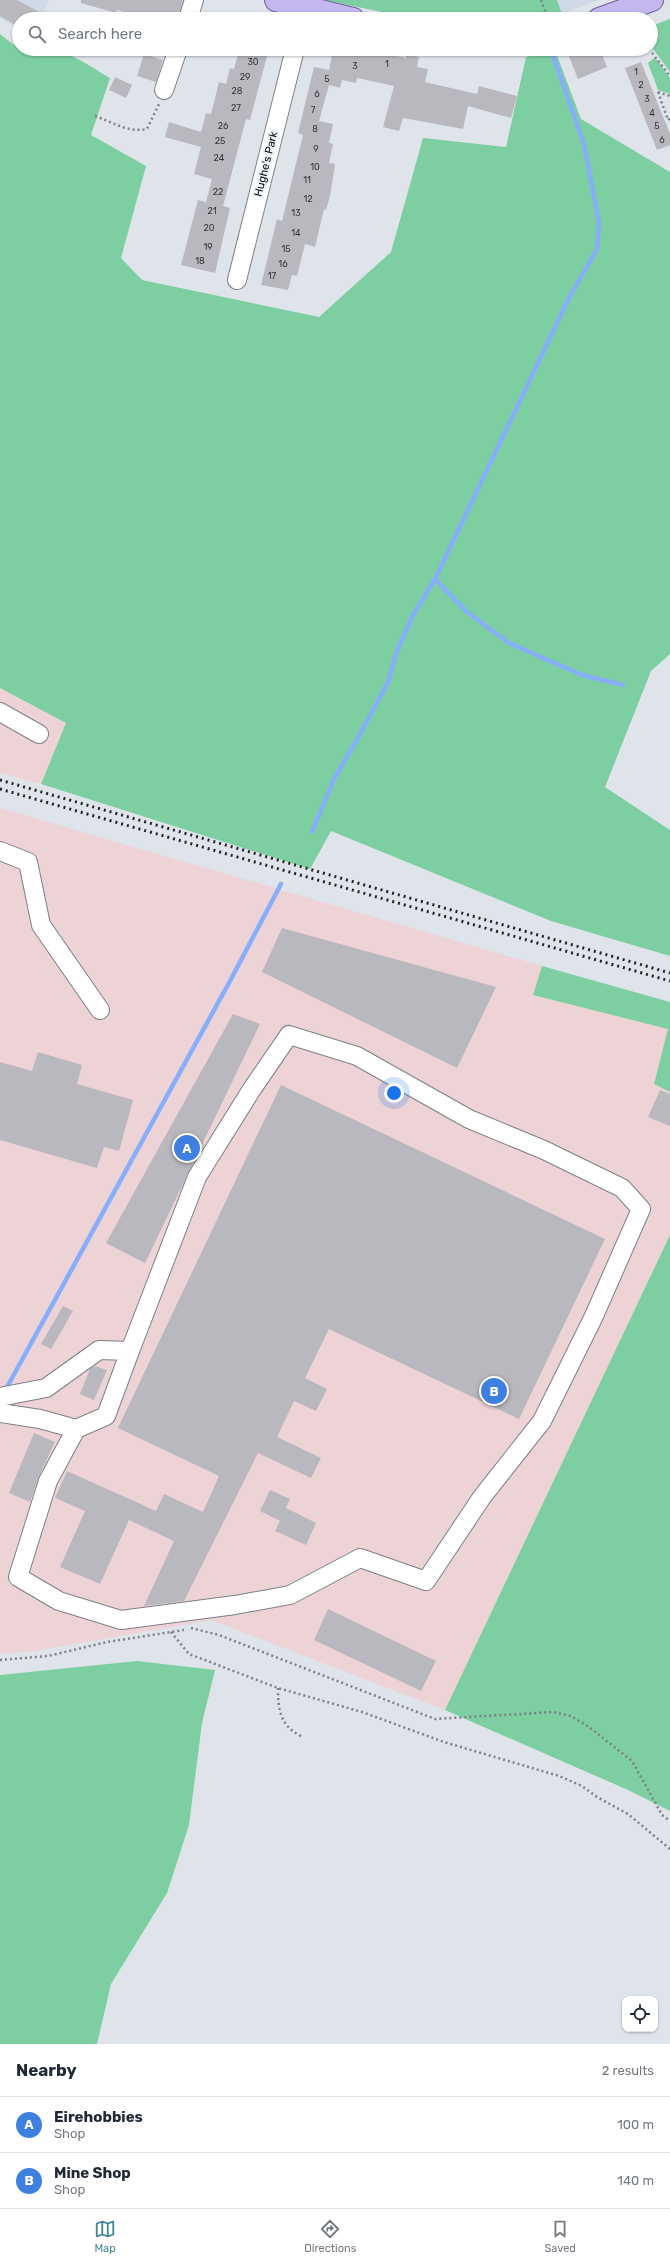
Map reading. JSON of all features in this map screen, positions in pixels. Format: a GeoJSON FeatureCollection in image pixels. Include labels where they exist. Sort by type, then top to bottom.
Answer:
{"type":"FeatureCollection","features":[{"type":"Feature","properties":{"kind":"main road"},"geometry":{"type":"LineString","coordinates":[[276,0],[300,12]]}},
{"type":"Feature","properties":{"kind":"main road"},"geometry":{"type":"LineString","coordinates":[[617,12],[650,0]]}},
{"type":"Feature","properties":{"kind":"street"},"geometry":{"type":"LineString","coordinates":[[190,12],[194,0]]}},
{"type":"Feature","properties":{"kind":"street"},"geometry":{"type":"LineString","coordinates":[[164,90],[176,56]]}},
{"type":"Feature","properties":{"kind":"street","name":"Hughe's Park"},"geometry":{"type":"LineString","coordinates":[[237,280],[293,56]]}},
{"type":"Feature","properties":{"kind":"street"},"geometry":{"type":"LineString","coordinates":[[0,712],[39,734]]}},
{"type":"Feature","properties":{"kind":"street"},"geometry":{"type":"LineString","coordinates":[[0,852],[28,862],[42,925],[100,1010]]}},
{"type":"Feature","properties":{"kind":"street"},"geometry":{"type":"LineString","coordinates":[[289,1035],[357,1056],[469,1119],[544,1150],[622,1188],[641,1209],[594,1316],[542,1421],[482,1497],[426,1581],[360,1558],[290,1595],[235,1605],[121,1620],[59,1601],[18,1577],[48,1481],[76,1429],[106,1416],[197,1177],[252,1089],[289,1035]]}},
{"type":"Feature","properties":{"kind":"street"},"geometry":{"type":"LineString","coordinates":[[0,1397],[46,1388],[99,1350],[130,1352]]}},
{"type":"Feature","properties":{"kind":"street"},"geometry":{"type":"LineString","coordinates":[[0,1413],[40,1419],[76,1429]]}},
{"type":"Feature","properties":{"kind":"path"},"geometry":{"type":"LineString","coordinates":[[541,0],[545,12]]}},
{"type":"Feature","properties":{"kind":"path"},"geometry":{"type":"LineString","coordinates":[[654,56],[670,76]]}},
{"type":"Feature","properties":{"kind":"path"},"geometry":{"type":"LineString","coordinates":[[95,116],[112,122],[120,127],[136,131],[147,129],[164,90]]}},
{"type":"Feature","properties":{"kind":"path"},"geometry":{"type":"LineString","coordinates":[[670,96],[658,92],[668,120],[670,118]]}},
{"type":"Feature","properties":{"kind":"path"},"geometry":{"type":"LineString","coordinates":[[0,1660],[48,1656],[107,1642],[193,1628],[219,1635],[435,1719],[553,1712],[571,1716],[589,1726],[632,1761],[662,1815],[670,1821]]}},
{"type":"Feature","properties":{"kind":"path"},"geometry":{"type":"LineString","coordinates":[[170,1632],[189,1654],[278,1688],[362,1712],[444,1742],[559,1776],[582,1786],[598,1798],[628,1814],[670,1849]]}},
{"type":"Feature","properties":{"kind":"path"},"geometry":{"type":"LineString","coordinates":[[278,1688],[280,1713],[283,1723],[293,1732],[301,1736]]}},
{"type":"Feature","properties":{"kind":"shaded area"},"geometry":{"type":"Polygon","coordinates":[[[0,0],[49,0],[43,12],[12,12],[12,25],[0,18],[0,0]]]}},
{"type":"Feature","properties":{"kind":"shaded area"},"geometry":{"type":"Polygon","coordinates":[[[557,0],[598,0],[567,12],[561,12],[557,0]]]}},
{"type":"Feature","properties":{"kind":"shaded area"},"geometry":{"type":"Polygon","coordinates":[[[0,688],[66,723],[41,784],[0,773],[0,688]]]}},
{"type":"Feature","properties":{"kind":"shaded area"},"geometry":{"type":"Polygon","coordinates":[[[0,808],[542,966],[534,995],[669,1029],[654,1084],[670,1092],[670,1235],[445,1710],[211,1620],[35,1651],[0,1654],[0,808]]]}},
{"type":"Feature","properties":{"kind":"green space"},"geometry":{"type":"Polygon","coordinates":[[[324,0],[557,0],[561,12],[381,12],[324,0]]]}},
{"type":"Feature","properties":{"kind":"green space"},"geometry":{"type":"Polygon","coordinates":[[[670,19],[670,72],[658,56],[658,23],[670,19]]]}},
{"type":"Feature","properties":{"kind":"green space"},"geometry":{"type":"Polygon","coordinates":[[[0,34],[12,43],[12,56],[72,56],[110,78],[91,135],[146,166],[121,258],[142,280],[319,317],[391,252],[423,138],[506,147],[526,57],[557,56],[581,119],[670,172],[670,654],[651,671],[605,787],[670,830],[670,956],[551,921],[331,831],[310,869],[41,784],[66,723],[0,688],[0,34]]]}},
{"type":"Feature","properties":{"kind":"green space"},"geometry":{"type":"Polygon","coordinates":[[[655,57],[670,78],[670,94],[658,90],[648,63],[655,57]]]}},
{"type":"Feature","properties":{"kind":"green space"},"geometry":{"type":"Polygon","coordinates":[[[542,966],[670,1002],[670,1092],[654,1084],[668,1029],[533,995],[542,966]]]}},
{"type":"Feature","properties":{"kind":"green space"},"geometry":{"type":"Polygon","coordinates":[[[670,1235],[670,1811],[628,1790],[445,1710],[670,1235]]]}},
{"type":"Feature","properties":{"kind":"green space"},"geometry":{"type":"Polygon","coordinates":[[[137,1661],[215,1670],[202,1723],[189,1825],[167,1893],[111,1984],[97,2044],[0,2044],[0,1675],[137,1661]]]}},
{"type":"Feature","properties":{"kind":"building"},"geometry":{"type":"Polygon","coordinates":[[[0,0],[17,0],[39,12],[12,12],[12,23],[0,16],[0,0]]]}},
{"type":"Feature","properties":{"kind":"building"},"geometry":{"type":"Polygon","coordinates":[[[81,0],[183,0],[180,12],[124,12],[117,10],[116,12],[112,12],[81,3],[81,0]]]}},
{"type":"Feature","properties":{"kind":"building"},"geometry":{"type":"Polygon","coordinates":[[[143,56],[150,56],[163,60],[156,82],[137,76],[143,56]]]}},
{"type":"Feature","properties":{"kind":"building"},"geometry":{"type":"Polygon","coordinates":[[[237,56],[267,56],[250,120],[246,119],[223,206],[230,208],[215,273],[181,265],[198,200],[206,202],[212,179],[194,174],[201,147],[165,137],[169,122],[201,132],[206,113],[211,114],[219,82],[226,84],[230,68],[234,69],[237,56]]]}},
{"type":"Feature","properties":{"kind":"building"},"geometry":{"type":"Polygon","coordinates":[[[332,56],[397,56],[406,58],[406,56],[415,56],[419,57],[417,67],[428,69],[425,82],[477,94],[479,86],[517,96],[511,118],[468,106],[463,129],[403,118],[399,131],[383,127],[394,86],[357,78],[356,83],[342,80],[340,88],[329,85],[319,121],[333,124],[329,143],[333,144],[329,163],[335,164],[330,196],[326,210],[324,209],[315,247],[305,244],[297,276],[292,275],[288,290],[261,285],[277,219],[282,221],[303,135],[298,133],[314,67],[329,70],[332,56]]]}},
{"type":"Feature","properties":{"kind":"building"},"geometry":{"type":"Polygon","coordinates":[[[569,56],[603,56],[607,67],[578,79],[569,56]]]}},
{"type":"Feature","properties":{"kind":"building"},"geometry":{"type":"Polygon","coordinates":[[[641,62],[670,134],[670,145],[657,150],[625,68],[641,62]]]}},
{"type":"Feature","properties":{"kind":"building"},"geometry":{"type":"Polygon","coordinates":[[[115,77],[132,85],[126,98],[109,90],[115,77]]]}},
{"type":"Feature","properties":{"kind":"building"},"geometry":{"type":"Polygon","coordinates":[[[282,928],[496,987],[457,1068],[262,972],[282,928]]]}},
{"type":"Feature","properties":{"kind":"building"},"geometry":{"type":"Polygon","coordinates":[[[233,1014],[260,1024],[145,1263],[106,1243],[233,1014]]]}},
{"type":"Feature","properties":{"kind":"building"},"geometry":{"type":"Polygon","coordinates":[[[38,1052],[82,1065],[77,1084],[133,1100],[119,1151],[104,1147],[97,1168],[0,1140],[0,1062],[32,1071],[38,1052]]]}},
{"type":"Feature","properties":{"kind":"building"},"geometry":{"type":"Polygon","coordinates":[[[281,1085],[605,1239],[519,1419],[329,1329],[305,1378],[327,1389],[316,1411],[294,1401],[277,1437],[321,1458],[311,1478],[258,1453],[184,1601],[144,1606],[174,1541],[129,1520],[100,1584],[60,1567],[85,1511],[55,1498],[67,1471],[156,1511],[164,1494],[203,1512],[219,1476],[118,1428],[281,1085]]]}},
{"type":"Feature","properties":{"kind":"building"},"geometry":{"type":"Polygon","coordinates":[[[660,1090],[670,1094],[670,1126],[648,1117],[660,1090]]]}},
{"type":"Feature","properties":{"kind":"building"},"geometry":{"type":"Polygon","coordinates":[[[63,1306],[73,1311],[51,1349],[41,1344],[63,1306]]]}},
{"type":"Feature","properties":{"kind":"building"},"geometry":{"type":"Polygon","coordinates":[[[95,1366],[107,1370],[94,1400],[80,1394],[90,1369],[95,1366]]]}},
{"type":"Feature","properties":{"kind":"building"},"geometry":{"type":"Polygon","coordinates":[[[34,1433],[55,1442],[39,1476],[30,1502],[9,1493],[34,1433]]]}},
{"type":"Feature","properties":{"kind":"building"},"geometry":{"type":"Polygon","coordinates":[[[270,1490],[290,1499],[286,1508],[316,1523],[306,1545],[275,1531],[280,1521],[260,1511],[270,1490]]]}},
{"type":"Feature","properties":{"kind":"building"},"geometry":{"type":"Polygon","coordinates":[[[328,1609],[436,1661],[421,1691],[314,1640],[328,1609]]]}},
{"type":"Feature","properties":{"kind":"waterway"},"geometry":{"type":"LineString","coordinates":[[312,832],[334,779],[388,682],[397,651],[413,615],[435,579],[568,300],[597,249],[599,223],[584,144],[553,56]]}},
{"type":"Feature","properties":{"kind":"waterway"},"geometry":{"type":"LineString","coordinates":[[435,579],[467,612],[509,643],[582,675],[623,685]]}},
{"type":"Feature","properties":{"kind":"waterway"},"geometry":{"type":"LineString","coordinates":[[6,1389],[230,981],[281,884]]}},
{"type":"Feature","properties":{"kind":"railway"},"geometry":{"type":"LineString","coordinates":[[0,780],[670,973]]}},
{"type":"Feature","properties":{"kind":"railway"},"geometry":{"type":"LineString","coordinates":[[0,789],[670,981]]}},
{"type":"Feature","properties":{"kind":"place","name":"Eirehobbies"},"geometry":{"type":"Point","coordinates":[187,1148]}},
{"type":"Feature","properties":{"kind":"place","name":"Mine Shop"},"geometry":{"type":"Point","coordinates":[494,1391]}}]}
